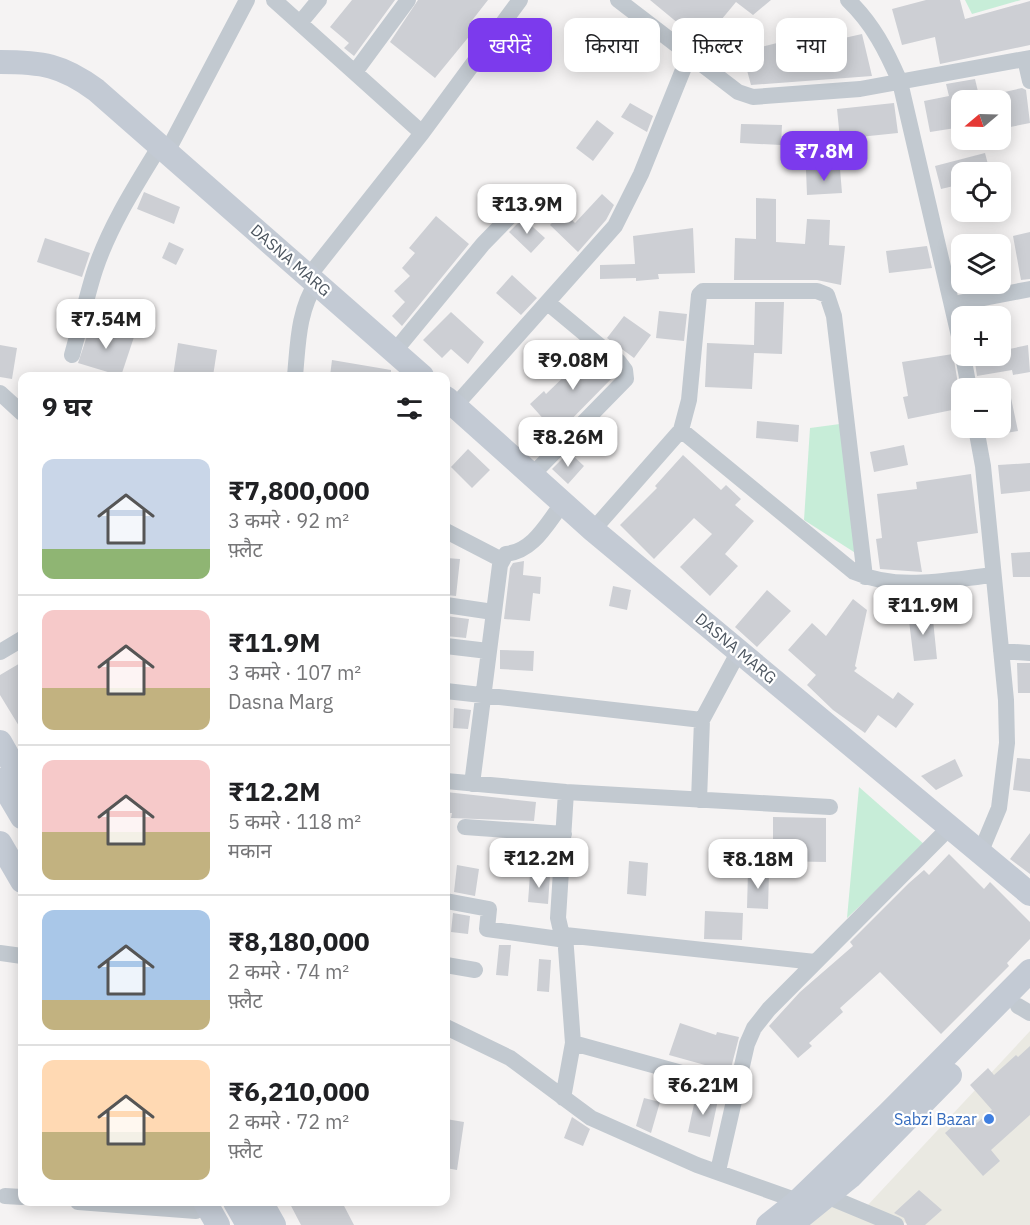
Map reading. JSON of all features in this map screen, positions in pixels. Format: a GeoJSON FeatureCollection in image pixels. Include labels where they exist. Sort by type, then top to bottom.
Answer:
{"type":"FeatureCollection","features":[{"type":"Feature","properties":{"kind":"street"},"geometry":{"type":"LineString","coordinates":[[72,355],[95,270],[105,244],[130,194],[164,147],[247,0]]}},
{"type":"Feature","properties":{"kind":"street"},"geometry":{"type":"LineString","coordinates":[[274,0],[422,133]]}},
{"type":"Feature","properties":{"kind":"street"},"geometry":{"type":"LineString","coordinates":[[300,23],[319,0]]}},
{"type":"Feature","properties":{"kind":"street"},"geometry":{"type":"LineString","coordinates":[[355,72],[408,0]]}},
{"type":"Feature","properties":{"kind":"street"},"geometry":{"type":"LineString","coordinates":[[296,372],[304,310],[313,280],[520,0]]}},
{"type":"Feature","properties":{"kind":"street"},"geometry":{"type":"LineString","coordinates":[[618,0],[672,42]]}},
{"type":"Feature","properties":{"kind":"street"},"geometry":{"type":"LineString","coordinates":[[848,0],[866,17],[885,47],[900,82],[953,304],[1030,289]]}},
{"type":"Feature","properties":{"kind":"street"},"geometry":{"type":"LineString","coordinates":[[712,72],[738,92],[753,97],[860,89],[1027,58],[1030,81]]}},
{"type":"Feature","properties":{"kind":"street","name":"DASNA MARG"},"geometry":{"type":"LineString","coordinates":[[0,62],[46,64],[75,75],[164,147],[417,372]]}},
{"type":"Feature","properties":{"kind":"street"},"geometry":{"type":"LineString","coordinates":[[450,402],[548,303],[597,248],[629,201],[682,72]]}},
{"type":"Feature","properties":{"kind":"street"},"geometry":{"type":"LineString","coordinates":[[394,352],[483,244],[517,209]]}},
{"type":"Feature","properties":{"kind":"street"},"geometry":{"type":"LineString","coordinates":[[593,530],[681,430],[689,400],[698,303],[703,291],[817,291],[827,295],[834,316],[866,577]]}},
{"type":"Feature","properties":{"kind":"street"},"geometry":{"type":"LineString","coordinates":[[532,475],[626,379],[625,370],[619,362],[548,303]]}},
{"type":"Feature","properties":{"kind":"street"},"geometry":{"type":"LineString","coordinates":[[0,393],[18,409]]}},
{"type":"Feature","properties":{"kind":"street","name":"DASNA MARG"},"geometry":{"type":"LineString","coordinates":[[450,402],[593,530],[1030,894]]}},
{"type":"Feature","properties":{"kind":"street"},"geometry":{"type":"LineString","coordinates":[[681,430],[829,554],[866,577],[882,582],[909,584],[993,575]]}},
{"type":"Feature","properties":{"kind":"street"},"geometry":{"type":"LineString","coordinates":[[978,438],[983,466],[1006,732],[999,808],[981,851]]}},
{"type":"Feature","properties":{"kind":"street"},"geometry":{"type":"LineString","coordinates":[[472,784],[482,693],[502,560],[506,554],[518,552],[530,545],[563,503]]}},
{"type":"Feature","properties":{"kind":"street"},"geometry":{"type":"LineString","coordinates":[[450,533],[502,560]]}},
{"type":"Feature","properties":{"kind":"street"},"geometry":{"type":"LineString","coordinates":[[450,606],[493,612]]}},
{"type":"Feature","properties":{"kind":"street"},"geometry":{"type":"LineString","coordinates":[[0,652],[18,641]]}},
{"type":"Feature","properties":{"kind":"street"},"geometry":{"type":"LineString","coordinates":[[450,646],[488,651]]}},
{"type":"Feature","properties":{"kind":"street"},"geometry":{"type":"LineString","coordinates":[[699,800],[702,720],[740,651]]}},
{"type":"Feature","properties":{"kind":"street"},"geometry":{"type":"LineString","coordinates":[[1000,651],[1030,653]]}},
{"type":"Feature","properties":{"kind":"street"},"geometry":{"type":"LineString","coordinates":[[450,691],[482,693],[702,720]]}},
{"type":"Feature","properties":{"kind":"street"},"geometry":{"type":"LineString","coordinates":[[1,748],[18,775]]}},
{"type":"Feature","properties":{"kind":"street"},"geometry":{"type":"LineString","coordinates":[[0,780],[18,810]]}},
{"type":"Feature","properties":{"kind":"street"},"geometry":{"type":"LineString","coordinates":[[450,781],[566,792],[830,807]]}},
{"type":"Feature","properties":{"kind":"street"},"geometry":{"type":"LineString","coordinates":[[562,1098],[573,1043],[566,937],[561,931],[558,918],[566,792]]}},
{"type":"Feature","properties":{"kind":"street"},"geometry":{"type":"LineString","coordinates":[[718,1171],[747,1044],[754,1028],[769,1009],[951,826]]}},
{"type":"Feature","properties":{"kind":"street"},"geometry":{"type":"LineString","coordinates":[[465,827],[564,834]]}},
{"type":"Feature","properties":{"kind":"street"},"geometry":{"type":"LineString","coordinates":[[1,847],[18,874]]}},
{"type":"Feature","properties":{"kind":"street"},"geometry":{"type":"LineString","coordinates":[[0,876],[18,879]]}},
{"type":"Feature","properties":{"kind":"street"},"geometry":{"type":"LineString","coordinates":[[450,902],[489,909],[487,929],[815,962]]}},
{"type":"Feature","properties":{"kind":"street"},"geometry":{"type":"LineString","coordinates":[[0,953],[18,955]]}},
{"type":"Feature","properties":{"kind":"street"},"geometry":{"type":"LineString","coordinates":[[450,966],[475,970]]}},
{"type":"Feature","properties":{"kind":"street"},"geometry":{"type":"LineString","coordinates":[[768,1225],[798,1201],[1030,970]]}},
{"type":"Feature","properties":{"kind":"street"},"geometry":{"type":"LineString","coordinates":[[791,1225],[829,1197],[1026,1005]]}},
{"type":"Feature","properties":{"kind":"street"},"geometry":{"type":"LineString","coordinates":[[450,1029],[510,1058],[591,1118],[718,1171],[798,1201]]}},
{"type":"Feature","properties":{"kind":"street"},"geometry":{"type":"LineString","coordinates":[[573,1043],[736,1088]]}},
{"type":"Feature","properties":{"kind":"street"},"geometry":{"type":"LineString","coordinates":[[829,1197],[896,1225]]}},
{"type":"Feature","properties":{"kind":"street"},"geometry":{"type":"LineString","coordinates":[[138,1206],[199,1210],[218,1225]]}},
{"type":"Feature","properties":{"kind":"street"},"geometry":{"type":"LineString","coordinates":[[237,1206],[248,1225]]}},
{"type":"Feature","properties":{"kind":"street"},"geometry":{"type":"LineString","coordinates":[[263,1206],[274,1225]]}},
{"type":"Feature","properties":{"kind":"shaded area","name":"Sabzi Bazar"},"geometry":{"type":"Polygon","coordinates":[[[1030,1031],[1030,1225],[911,1225],[866,1207],[1030,1031]]]}},
{"type":"Feature","properties":{"kind":"shaded area"},"geometry":{"type":"Polygon","coordinates":[[[835,1204],[880,1225],[806,1225],[835,1204]]]}},
{"type":"Feature","properties":{"kind":"green space"},"geometry":{"type":"Polygon","coordinates":[[[965,0],[1021,0],[972,14],[965,0]]]}},
{"type":"Feature","properties":{"kind":"green space"},"geometry":{"type":"Polygon","coordinates":[[[840,424],[857,554],[804,520],[810,428],[840,424]]]}},
{"type":"Feature","properties":{"kind":"green space"},"geometry":{"type":"Polygon","coordinates":[[[859,787],[925,845],[847,918],[859,787]]]}},
{"type":"Feature","properties":{"kind":"building"},"geometry":{"type":"Polygon","coordinates":[[[352,0],[395,0],[354,56],[344,48],[349,43],[330,27],[352,0]]]}},
{"type":"Feature","properties":{"kind":"building"},"geometry":{"type":"Polygon","coordinates":[[[418,0],[488,0],[474,18],[468,18],[468,38],[435,78],[390,42],[418,0]]]}},
{"type":"Feature","properties":{"kind":"building"},"geometry":{"type":"Polygon","coordinates":[[[650,0],[771,0],[753,15],[736,2],[723,18],[672,18],[650,0]]]}},
{"type":"Feature","properties":{"kind":"building"},"geometry":{"type":"Polygon","coordinates":[[[926,0],[960,0],[965,19],[1030,1],[1030,45],[940,64],[935,37],[902,45],[892,9],[926,0]]]}},
{"type":"Feature","properties":{"kind":"building"},"geometry":{"type":"Polygon","coordinates":[[[862,34],[872,76],[751,85],[747,72],[764,72],[764,46],[776,43],[776,72],[847,72],[847,37],[862,34]]]}},
{"type":"Feature","properties":{"kind":"building"},"geometry":{"type":"Polygon","coordinates":[[[975,79],[978,90],[951,90],[951,129],[930,132],[924,101],[949,96],[946,84],[975,79]]]}},
{"type":"Feature","properties":{"kind":"building"},"geometry":{"type":"Polygon","coordinates":[[[1022,88],[1026,90],[1030,123],[1011,127],[1011,90],[1022,88]]]}},
{"type":"Feature","properties":{"kind":"building"},"geometry":{"type":"Polygon","coordinates":[[[630,103],[653,116],[647,132],[621,117],[630,103]]]}},
{"type":"Feature","properties":{"kind":"building"},"geometry":{"type":"Polygon","coordinates":[[[894,103],[898,133],[840,139],[837,109],[894,103]]]}},
{"type":"Feature","properties":{"kind":"building"},"geometry":{"type":"Polygon","coordinates":[[[597,120],[614,133],[593,161],[576,148],[597,120]]]}},
{"type":"Feature","properties":{"kind":"building"},"geometry":{"type":"Polygon","coordinates":[[[741,124],[782,125],[781,145],[740,143],[741,124]]]}},
{"type":"Feature","properties":{"kind":"building"},"geometry":{"type":"Polygon","coordinates":[[[985,153],[987,162],[951,162],[951,187],[941,189],[935,166],[985,153]]]}},
{"type":"Feature","properties":{"kind":"building"},"geometry":{"type":"Polygon","coordinates":[[[840,169],[842,193],[807,195],[806,170],[840,169]]]}},
{"type":"Feature","properties":{"kind":"building"},"geometry":{"type":"Polygon","coordinates":[[[144,192],[180,207],[174,224],[137,209],[144,192]]]}},
{"type":"Feature","properties":{"kind":"building"},"geometry":{"type":"Polygon","coordinates":[[[602,194],[614,205],[606,220],[578,252],[550,225],[563,211],[575,223],[602,194]]]}},
{"type":"Feature","properties":{"kind":"building"},"geometry":{"type":"Polygon","coordinates":[[[756,198],[776,199],[776,242],[805,244],[807,219],[830,220],[829,245],[845,246],[841,285],[817,280],[734,280],[735,238],[756,239],[756,198]]]}},
{"type":"Feature","properties":{"kind":"building"},"geometry":{"type":"Polygon","coordinates":[[[436,216],[469,244],[402,326],[392,316],[405,302],[394,291],[410,276],[402,268],[415,253],[409,248],[436,216]]]}},
{"type":"Feature","properties":{"kind":"building"},"geometry":{"type":"Polygon","coordinates":[[[523,218],[545,238],[531,253],[509,232],[523,218]]]}},
{"type":"Feature","properties":{"kind":"building"},"geometry":{"type":"Polygon","coordinates":[[[693,228],[695,273],[658,274],[659,279],[636,281],[636,278],[600,279],[600,265],[635,264],[633,236],[693,228]]]}},
{"type":"Feature","properties":{"kind":"building"},"geometry":{"type":"Polygon","coordinates":[[[1030,232],[1030,279],[1021,280],[1013,236],[1030,232]]]}},
{"type":"Feature","properties":{"kind":"building"},"geometry":{"type":"Polygon","coordinates":[[[45,238],[90,253],[82,277],[37,262],[45,238]]]}},
{"type":"Feature","properties":{"kind":"building"},"geometry":{"type":"Polygon","coordinates":[[[169,242],[184,249],[176,265],[162,258],[169,242]]]}},
{"type":"Feature","properties":{"kind":"building"},"geometry":{"type":"Polygon","coordinates":[[[927,246],[932,268],[889,273],[886,251],[927,246]]]}},
{"type":"Feature","properties":{"kind":"building"},"geometry":{"type":"Polygon","coordinates":[[[512,275],[537,298],[521,315],[496,293],[512,275]]]}},
{"type":"Feature","properties":{"kind":"building"},"geometry":{"type":"Polygon","coordinates":[[[755,302],[784,302],[782,354],[754,353],[752,389],[705,387],[707,343],[754,345],[755,302]]]}},
{"type":"Feature","properties":{"kind":"building"},"geometry":{"type":"Polygon","coordinates":[[[659,311],[687,314],[684,341],[656,338],[659,311]]]}},
{"type":"Feature","properties":{"kind":"building"},"geometry":{"type":"Polygon","coordinates":[[[451,312],[484,342],[468,364],[451,349],[442,358],[423,340],[451,312]]]}},
{"type":"Feature","properties":{"kind":"building"},"geometry":{"type":"Polygon","coordinates":[[[624,316],[651,335],[634,358],[607,338],[624,316]]]}},
{"type":"Feature","properties":{"kind":"building"},"geometry":{"type":"Polygon","coordinates":[[[91,324],[134,337],[122,372],[108,372],[78,363],[91,324]]]}},
{"type":"Feature","properties":{"kind":"building"},"geometry":{"type":"Polygon","coordinates":[[[178,343],[217,350],[214,372],[174,372],[178,343]]]}},
{"type":"Feature","properties":{"kind":"building"},"geometry":{"type":"Polygon","coordinates":[[[0,345],[17,348],[12,379],[0,377],[0,345]]]}},
{"type":"Feature","properties":{"kind":"building"},"geometry":{"type":"Polygon","coordinates":[[[1028,345],[1030,372],[1013,375],[1012,370],[977,376],[976,366],[1011,366],[1011,349],[1028,345]]]}},
{"type":"Feature","properties":{"kind":"building"},"geometry":{"type":"Polygon","coordinates":[[[586,348],[615,375],[557,434],[530,404],[544,391],[546,394],[575,366],[571,363],[586,348]]]}},
{"type":"Feature","properties":{"kind":"building"},"geometry":{"type":"Polygon","coordinates":[[[951,354],[951,366],[955,366],[957,378],[951,378],[951,410],[908,419],[903,397],[908,396],[902,362],[951,354]]]}},
{"type":"Feature","properties":{"kind":"building"},"geometry":{"type":"Polygon","coordinates":[[[332,360],[391,370],[391,372],[330,372],[332,360]]]}},
{"type":"Feature","properties":{"kind":"building"},"geometry":{"type":"Polygon","coordinates":[[[1011,398],[1018,431],[1011,432],[1011,398]]]}},
{"type":"Feature","properties":{"kind":"building"},"geometry":{"type":"Polygon","coordinates":[[[757,421],[799,425],[798,442],[756,438],[757,421]]]}},
{"type":"Feature","properties":{"kind":"building"},"geometry":{"type":"Polygon","coordinates":[[[904,445],[908,465],[874,472],[870,452],[904,445]]]}},
{"type":"Feature","properties":{"kind":"building"},"geometry":{"type":"Polygon","coordinates":[[[468,449],[490,470],[472,488],[451,467],[468,449]]]}},
{"type":"Feature","properties":{"kind":"building"},"geometry":{"type":"Polygon","coordinates":[[[569,452],[584,466],[568,484],[552,469],[569,452]]]}},
{"type":"Feature","properties":{"kind":"building"},"geometry":{"type":"Polygon","coordinates":[[[683,455],[721,490],[726,485],[741,499],[735,505],[754,521],[725,554],[738,566],[710,596],[680,567],[712,534],[694,518],[654,559],[620,525],[657,488],[655,486],[683,455]]]}},
{"type":"Feature","properties":{"kind":"building"},"geometry":{"type":"Polygon","coordinates":[[[1030,463],[1030,491],[1001,494],[998,465],[1030,463]]]}},
{"type":"Feature","properties":{"kind":"building"},"geometry":{"type":"Polygon","coordinates":[[[971,474],[978,533],[917,542],[922,572],[880,569],[876,539],[882,538],[877,494],[917,489],[916,482],[971,474]]]}},
{"type":"Feature","properties":{"kind":"building"},"geometry":{"type":"Polygon","coordinates":[[[1030,552],[1030,577],[1013,577],[1011,553],[1030,552]]]}},
{"type":"Feature","properties":{"kind":"building"},"geometry":{"type":"Polygon","coordinates":[[[450,558],[460,559],[456,596],[450,595],[450,558]]]}},
{"type":"Feature","properties":{"kind":"building"},"geometry":{"type":"Polygon","coordinates":[[[524,561],[523,575],[541,577],[540,594],[533,593],[530,621],[504,619],[510,568],[513,563],[524,561]]]}},
{"type":"Feature","properties":{"kind":"building"},"geometry":{"type":"Polygon","coordinates":[[[613,586],[631,590],[627,610],[609,606],[613,586]]]}},
{"type":"Feature","properties":{"kind":"building"},"geometry":{"type":"Polygon","coordinates":[[[767,590],[791,611],[757,647],[735,627],[767,590]]]}},
{"type":"Feature","properties":{"kind":"building"},"geometry":{"type":"Polygon","coordinates":[[[853,599],[867,610],[855,666],[857,668],[854,671],[893,699],[898,692],[914,704],[896,728],[878,715],[865,733],[833,710],[807,685],[816,675],[788,650],[812,623],[826,636],[853,599]]]}},
{"type":"Feature","properties":{"kind":"building"},"geometry":{"type":"Polygon","coordinates":[[[932,610],[937,659],[914,661],[908,613],[932,610]]]}},
{"type":"Feature","properties":{"kind":"building"},"geometry":{"type":"Polygon","coordinates":[[[450,617],[469,619],[466,638],[450,636],[450,617]]]}},
{"type":"Feature","properties":{"kind":"building"},"geometry":{"type":"Polygon","coordinates":[[[500,650],[534,651],[533,671],[500,669],[500,650]]]}},
{"type":"Feature","properties":{"kind":"building"},"geometry":{"type":"Polygon","coordinates":[[[1017,663],[1030,663],[1030,693],[1018,693],[1017,663]]]}},
{"type":"Feature","properties":{"kind":"building"},"geometry":{"type":"Polygon","coordinates":[[[18,664],[18,724],[0,695],[0,675],[18,664]]]}},
{"type":"Feature","properties":{"kind":"building"},"geometry":{"type":"Polygon","coordinates":[[[454,708],[471,710],[468,729],[453,728],[454,708]]]}},
{"type":"Feature","properties":{"kind":"building"},"geometry":{"type":"Polygon","coordinates":[[[1017,758],[1030,759],[1030,792],[1013,790],[1017,758]]]}},
{"type":"Feature","properties":{"kind":"building"},"geometry":{"type":"Polygon","coordinates":[[[955,759],[963,776],[936,790],[921,776],[955,759]]]}},
{"type":"Feature","properties":{"kind":"building"},"geometry":{"type":"Polygon","coordinates":[[[450,792],[536,802],[534,821],[451,818],[452,813],[450,813],[450,792]]]}},
{"type":"Feature","properties":{"kind":"building"},"geometry":{"type":"Polygon","coordinates":[[[773,817],[826,818],[826,862],[773,861],[773,817]]]}},
{"type":"Feature","properties":{"kind":"building"},"geometry":{"type":"Polygon","coordinates":[[[1030,833],[1030,874],[1010,859],[1030,833]]]}},
{"type":"Feature","properties":{"kind":"building"},"geometry":{"type":"Polygon","coordinates":[[[949,854],[984,889],[990,882],[1030,922],[1030,939],[1007,963],[1009,966],[941,1034],[880,972],[840,1008],[843,1012],[809,1043],[812,1046],[798,1058],[769,1026],[800,992],[853,946],[850,942],[909,883],[924,870],[929,875],[949,854]]]}},
{"type":"Feature","properties":{"kind":"building"},"geometry":{"type":"Polygon","coordinates":[[[629,861],[648,863],[646,896],[627,894],[629,861]]]}},
{"type":"Feature","properties":{"kind":"building"},"geometry":{"type":"Polygon","coordinates":[[[457,865],[479,869],[475,896],[454,892],[457,865]]]}},
{"type":"Feature","properties":{"kind":"building"},"geometry":{"type":"Polygon","coordinates":[[[748,871],[769,872],[768,909],[747,908],[748,871]]]}},
{"type":"Feature","properties":{"kind":"building"},"geometry":{"type":"Polygon","coordinates":[[[530,874],[550,875],[548,904],[528,902],[530,874]]]}},
{"type":"Feature","properties":{"kind":"building"},"geometry":{"type":"Polygon","coordinates":[[[705,911],[743,913],[742,940],[704,939],[705,911]]]}},
{"type":"Feature","properties":{"kind":"building"},"geometry":{"type":"Polygon","coordinates":[[[453,913],[470,916],[468,934],[451,932],[453,913]]]}},
{"type":"Feature","properties":{"kind":"building"},"geometry":{"type":"Polygon","coordinates":[[[499,945],[511,945],[508,976],[496,975],[499,945]]]}},
{"type":"Feature","properties":{"kind":"building"},"geometry":{"type":"Polygon","coordinates":[[[539,959],[551,960],[549,992],[537,991],[539,959]]]}},
{"type":"Feature","properties":{"kind":"building"},"geometry":{"type":"Polygon","coordinates":[[[680,1023],[716,1035],[717,1032],[739,1037],[730,1072],[669,1055],[680,1023]]]}},
{"type":"Feature","properties":{"kind":"building"},"geometry":{"type":"Polygon","coordinates":[[[1030,1046],[1030,1115],[991,1150],[1000,1161],[983,1176],[945,1133],[962,1118],[971,1128],[992,1110],[970,1085],[988,1068],[994,1075],[1030,1046]]]}},
{"type":"Feature","properties":{"kind":"building"},"geometry":{"type":"Polygon","coordinates":[[[696,1095],[718,1100],[710,1137],[688,1132],[696,1095]]]}},
{"type":"Feature","properties":{"kind":"building"},"geometry":{"type":"Polygon","coordinates":[[[644,1098],[660,1102],[651,1133],[636,1126],[644,1098]]]}},
{"type":"Feature","properties":{"kind":"building"},"geometry":{"type":"Polygon","coordinates":[[[572,1117],[590,1129],[583,1146],[564,1138],[572,1117]]]}},
{"type":"Feature","properties":{"kind":"building"},"geometry":{"type":"Polygon","coordinates":[[[450,1120],[464,1122],[457,1170],[450,1169],[450,1120]]]}},
{"type":"Feature","properties":{"kind":"building"},"geometry":{"type":"Polygon","coordinates":[[[919,1190],[942,1210],[925,1225],[907,1225],[904,1218],[894,1213],[919,1190]]]}},
{"type":"Feature","properties":{"kind":"building"},"geometry":{"type":"Polygon","coordinates":[[[291,1206],[344,1206],[354,1225],[301,1225],[291,1206]]]}},
{"type":"Feature","properties":{"kind":"place","name":"Sabzi Bazar"},"geometry":{"type":"Point","coordinates":[989,1119]}}]}
